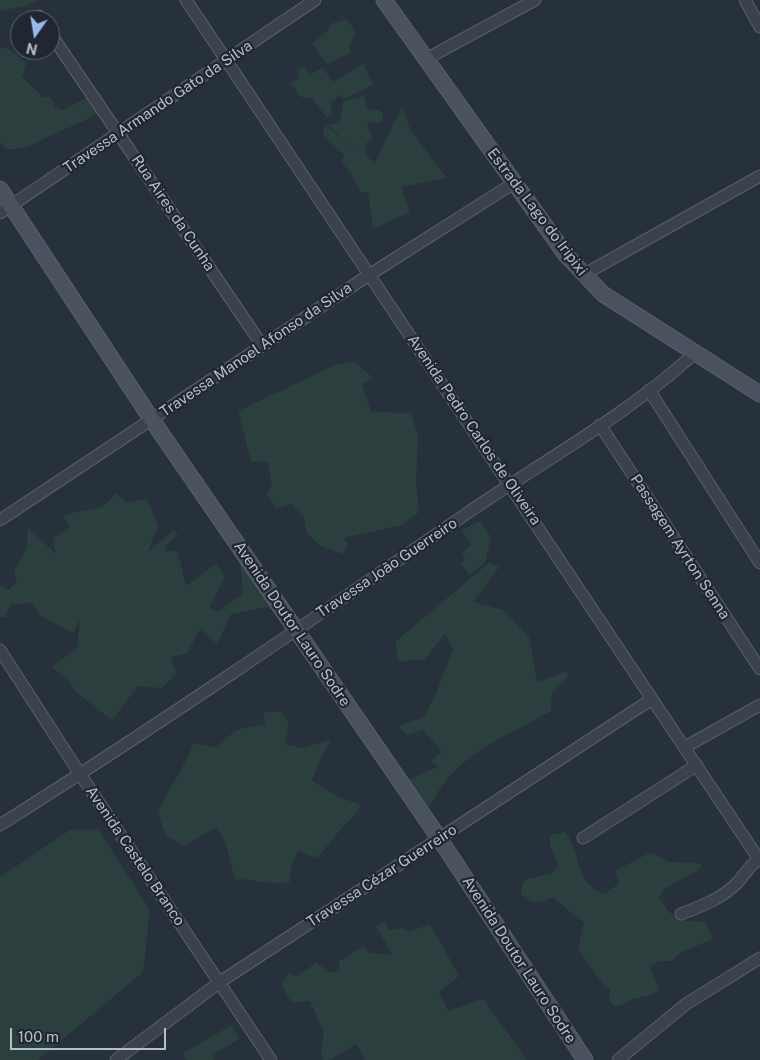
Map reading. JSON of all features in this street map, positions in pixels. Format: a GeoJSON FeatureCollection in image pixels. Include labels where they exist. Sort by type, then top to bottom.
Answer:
{"type":"FeatureCollection","features":[{"type":"Feature","properties":{"kind":"street","name":"Avenida Pedro Carlos de Oliveira"},"geometry":{"type":"LineString","coordinates":[[186,0],[508,485],[539,526],[759,860]]}},
{"type":"Feature","properties":{"kind":"street","name":"Travessa Armando Gato da Silva"},"geometry":{"type":"LineString","coordinates":[[6,210],[315,0]]}},
{"type":"Feature","properties":{"kind":"street","name":"Estrada Lago do Iripixi"},"geometry":{"type":"LineString","coordinates":[[384,0],[514,183],[583,276],[602,294],[760,394]]}},
{"type":"Feature","properties":{"kind":"street"},"geometry":{"type":"LineString","coordinates":[[426,59],[535,0]]}},
{"type":"Feature","properties":{"kind":"street"},"geometry":{"type":"LineString","coordinates":[[745,0],[760,26]]}},
{"type":"Feature","properties":{"kind":"street","name":"Rua Aires da Cunha"},"geometry":{"type":"LineString","coordinates":[[60,48],[262,345]]}},
{"type":"Feature","properties":{"kind":"street"},"geometry":{"type":"LineString","coordinates":[[583,276],[760,176]]}},
{"type":"Feature","properties":{"kind":"street","name":"Travessa Manoel Afonso da Silva"},"geometry":{"type":"LineString","coordinates":[[0,520],[262,345],[514,183]]}},
{"type":"Feature","properties":{"kind":"street","name":"Avenida Doutor Lauro Sodre"},"geometry":{"type":"LineString","coordinates":[[0,189],[6,210],[297,630],[585,1060]]}},
{"type":"Feature","properties":{"kind":"street","name":"Travessa João Guerreiro"},"geometry":{"type":"LineString","coordinates":[[0,825],[297,630],[508,485],[600,425],[649,390],[694,354]]}},
{"type":"Feature","properties":{"kind":"street"},"geometry":{"type":"LineString","coordinates":[[649,390],[760,563]]}},
{"type":"Feature","properties":{"kind":"street","name":"Passagem Ayrton Senna"},"geometry":{"type":"LineString","coordinates":[[600,425],[760,669]]}},
{"type":"Feature","properties":{"kind":"street","name":"Avenida Castelo Branco"},"geometry":{"type":"LineString","coordinates":[[0,650],[80,774],[271,1060]]}},
{"type":"Feature","properties":{"kind":"street","name":"Travessa Cézar Guerreiro"},"geometry":{"type":"LineString","coordinates":[[116,1060],[220,982],[652,699]]}},
{"type":"Feature","properties":{"kind":"street"},"geometry":{"type":"LineString","coordinates":[[685,747],[760,705]]}},
{"type":"Feature","properties":{"kind":"street"},"geometry":{"type":"LineString","coordinates":[[583,838],[697,765]]}},
{"type":"Feature","properties":{"kind":"street"},"geometry":{"type":"LineString","coordinates":[[681,914],[715,900],[738,882],[745,870],[759,860]]}},
{"type":"Feature","properties":{"kind":"street"},"geometry":{"type":"LineString","coordinates":[[618,1060],[686,1004],[760,958]]}},
{"type":"Feature","properties":{"kind":"shaded area"},"geometry":{"type":"Polygon","coordinates":[[[0,0],[39,0],[25,6],[0,11],[0,0]]]}},
{"type":"Feature","properties":{"kind":"shaded area"},"geometry":{"type":"Polygon","coordinates":[[[347,19],[356,33],[349,47],[351,52],[327,64],[312,44],[327,31],[330,24],[347,19]]]}},
{"type":"Feature","properties":{"kind":"shaded area"},"geometry":{"type":"Polygon","coordinates":[[[0,47],[10,50],[10,60],[22,60],[26,63],[22,77],[43,97],[51,97],[55,107],[63,110],[88,97],[98,113],[29,146],[6,149],[0,142],[0,47]]]}},
{"type":"Feature","properties":{"kind":"shaded area"},"geometry":{"type":"Polygon","coordinates":[[[363,64],[373,85],[344,99],[339,94],[334,101],[331,101],[332,114],[327,118],[312,98],[301,97],[290,82],[299,79],[297,70],[304,67],[310,74],[323,68],[333,82],[363,64]]]}},
{"type":"Feature","properties":{"kind":"shaded area"},"geometry":{"type":"Polygon","coordinates":[[[364,96],[367,109],[379,110],[383,114],[382,122],[367,123],[373,138],[357,150],[367,144],[364,152],[374,164],[402,106],[410,129],[447,178],[401,187],[410,212],[373,229],[368,192],[361,193],[351,173],[342,163],[344,155],[324,136],[323,128],[327,126],[356,152],[327,124],[339,124],[344,101],[364,96]]]}},
{"type":"Feature","properties":{"kind":"shaded area"},"geometry":{"type":"Polygon","coordinates":[[[354,361],[372,377],[362,384],[371,412],[411,413],[418,436],[416,484],[419,512],[402,525],[343,538],[348,544],[343,554],[321,546],[307,534],[304,517],[291,504],[277,509],[266,493],[272,485],[268,461],[251,462],[238,411],[333,366],[354,361]]]}},
{"type":"Feature","properties":{"kind":"shaded area"},"geometry":{"type":"Polygon","coordinates":[[[117,493],[126,503],[147,499],[158,526],[148,552],[174,530],[178,535],[165,546],[167,552],[177,550],[186,586],[216,564],[225,576],[209,608],[217,612],[243,594],[240,559],[279,615],[267,607],[231,614],[217,644],[201,628],[187,653],[171,657],[176,674],[162,688],[138,686],[112,720],[77,693],[67,679],[52,667],[77,648],[80,620],[73,633],[41,616],[31,603],[12,604],[5,617],[0,617],[0,585],[9,590],[17,581],[14,571],[27,548],[28,528],[56,554],[53,538],[70,527],[62,515],[102,507],[117,493]]]}},
{"type":"Feature","properties":{"kind":"shaded area"},"geometry":{"type":"Polygon","coordinates":[[[480,521],[491,537],[485,563],[469,575],[461,563],[465,559],[462,554],[471,544],[461,530],[480,521]]]}},
{"type":"Feature","properties":{"kind":"shaded area"},"geometry":{"type":"Polygon","coordinates":[[[490,562],[499,567],[473,602],[503,610],[529,637],[537,682],[565,672],[570,675],[552,693],[551,711],[497,740],[464,762],[438,792],[428,811],[409,779],[438,767],[431,761],[442,752],[423,730],[408,735],[398,726],[424,717],[435,696],[453,648],[445,634],[424,660],[398,661],[395,642],[490,562]]]}},
{"type":"Feature","properties":{"kind":"shaded area"},"geometry":{"type":"Polygon","coordinates":[[[264,712],[281,712],[289,723],[285,744],[302,748],[331,740],[312,780],[336,796],[361,805],[316,858],[298,850],[291,865],[290,882],[269,883],[235,879],[225,841],[217,827],[184,846],[166,836],[158,813],[194,743],[215,748],[236,730],[265,724],[264,712]]]}},
{"type":"Feature","properties":{"kind":"shaded area"},"geometry":{"type":"Polygon","coordinates":[[[98,829],[150,910],[143,972],[38,1060],[0,1060],[0,877],[70,830],[98,829]]]}},
{"type":"Feature","properties":{"kind":"shaded area"},"geometry":{"type":"Polygon","coordinates":[[[565,832],[574,849],[586,881],[603,894],[619,884],[615,871],[651,852],[669,862],[699,863],[702,866],[668,887],[659,897],[668,911],[678,918],[706,922],[713,939],[681,952],[672,961],[660,961],[650,966],[659,990],[655,993],[615,1006],[609,1001],[610,990],[602,983],[578,949],[584,923],[552,897],[544,901],[532,902],[522,895],[521,888],[525,880],[552,873],[559,865],[550,847],[550,835],[565,832]]]}},
{"type":"Feature","properties":{"kind":"shaded area"},"geometry":{"type":"Polygon","coordinates":[[[384,921],[389,930],[402,928],[408,932],[430,924],[459,976],[439,992],[448,1011],[483,999],[527,1060],[365,1060],[356,1044],[330,1060],[323,1060],[321,1051],[324,1033],[310,1001],[291,1002],[281,984],[289,973],[296,977],[317,962],[330,973],[340,970],[339,961],[365,945],[368,953],[393,955],[376,927],[384,921]]]}},
{"type":"Feature","properties":{"kind":"shaded area"},"geometry":{"type":"Polygon","coordinates":[[[232,1025],[239,1039],[212,1055],[215,1060],[188,1060],[182,1054],[232,1025]]]}}]}
